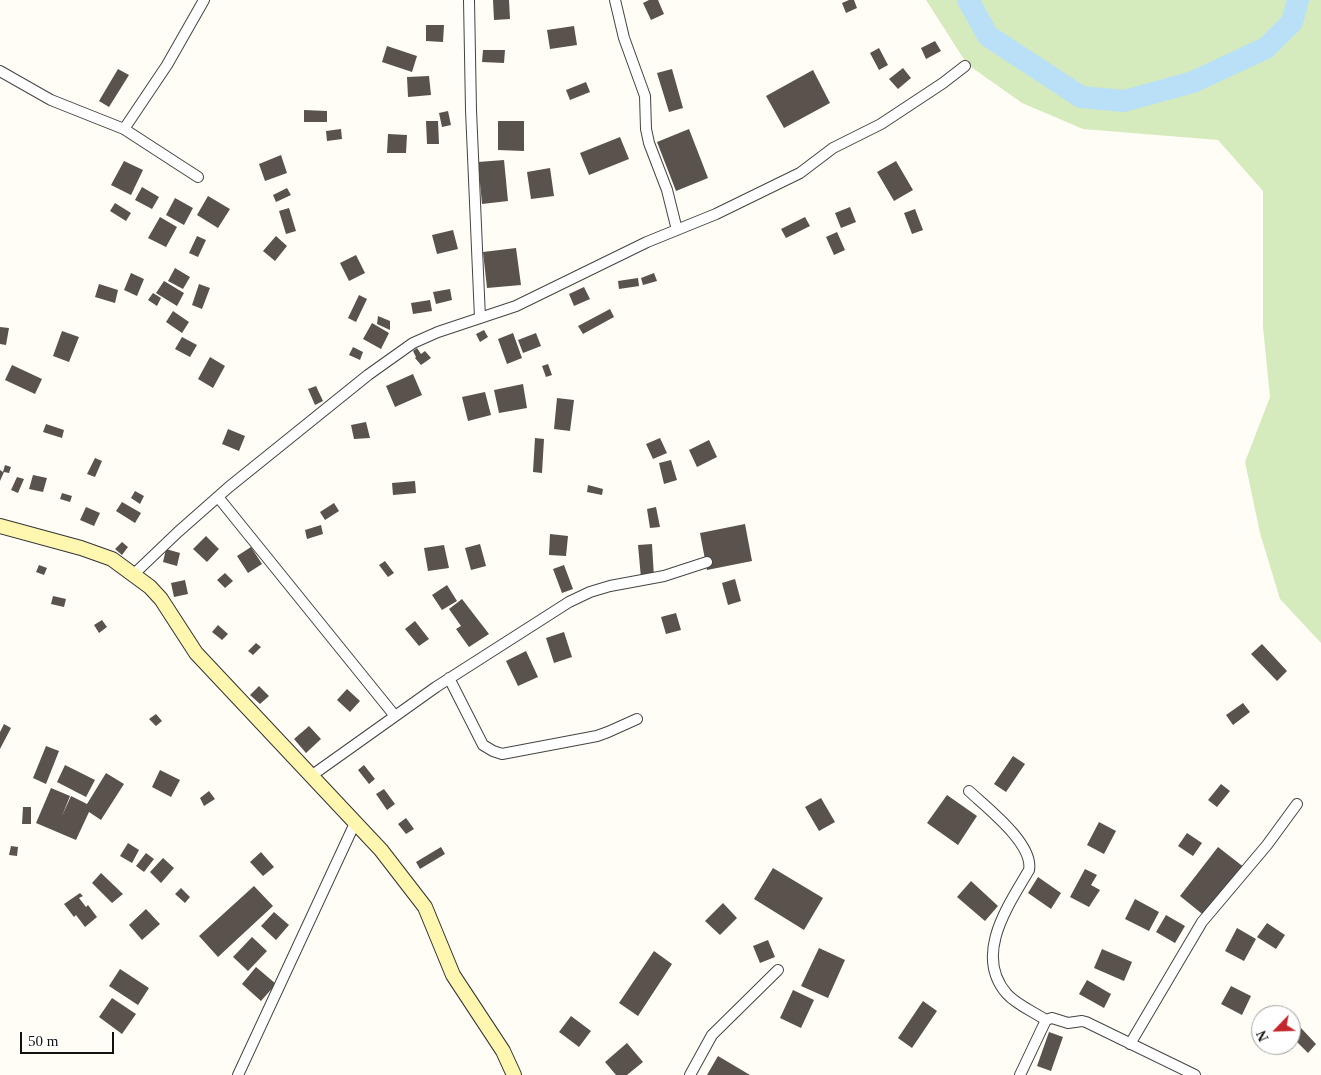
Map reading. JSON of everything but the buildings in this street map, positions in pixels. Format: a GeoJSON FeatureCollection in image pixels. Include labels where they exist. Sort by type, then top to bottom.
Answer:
{"type":"FeatureCollection","features":[{"type":"Feature","properties":{"kind":"main road"},"geometry":{"type":"LineString","coordinates":[[0,526],[81,548],[112,559],[150,586],[161,599],[196,653],[381,850],[425,907],[453,975],[503,1051],[514,1075]]}},
{"type":"Feature","properties":{"kind":"street"},"geometry":{"type":"LineString","coordinates":[[124,129],[167,65],[204,0]]}},
{"type":"Feature","properties":{"kind":"street"},"geometry":{"type":"LineString","coordinates":[[469,0],[471,110],[480,318]]}},
{"type":"Feature","properties":{"kind":"street"},"geometry":{"type":"LineString","coordinates":[[616,0],[624,38],[645,96],[646,129],[649,143],[667,190],[677,230]]}},
{"type":"Feature","properties":{"kind":"street"},"geometry":{"type":"LineString","coordinates":[[134,574],[218,497],[368,375],[413,343],[438,332],[516,306],[647,242],[716,214],[800,173],[833,148],[882,124],[965,66]]}},
{"type":"Feature","properties":{"kind":"street"},"geometry":{"type":"LineString","coordinates":[[0,71],[51,100],[124,129],[198,177]]}},
{"type":"Feature","properties":{"kind":"street"},"geometry":{"type":"LineString","coordinates":[[218,497],[395,716]]}},
{"type":"Feature","properties":{"kind":"street"},"geometry":{"type":"LineString","coordinates":[[311,776],[449,678],[541,619],[590,592],[610,586],[664,576],[707,562]]}},
{"type":"Feature","properties":{"kind":"street"},"geometry":{"type":"LineString","coordinates":[[449,678],[483,744],[493,751],[502,754],[597,736],[637,719]]}},
{"type":"Feature","properties":{"kind":"street"},"geometry":{"type":"LineString","coordinates":[[969,791],[1014,833],[1031,863],[1029,870],[1004,911],[996,930],[993,953],[995,972],[1009,996],[1046,1020]]}},
{"type":"Feature","properties":{"kind":"street"},"geometry":{"type":"LineString","coordinates":[[1130,1044],[1202,922],[1267,845],[1297,804]]}},
{"type":"Feature","properties":{"kind":"street"},"geometry":{"type":"LineString","coordinates":[[238,1075],[355,823]]}},
{"type":"Feature","properties":{"kind":"street"},"geometry":{"type":"LineString","coordinates":[[690,1075],[712,1034],[778,970]]}},
{"type":"Feature","properties":{"kind":"street"},"geometry":{"type":"LineString","coordinates":[[1020,1075],[1046,1020],[1052,1018],[1068,1023],[1086,1022],[1195,1075]]}},
{"type":"Feature","properties":{"kind":"green space"},"geometry":{"type":"Polygon","coordinates":[[[926,0],[1321,0],[1321,643],[1280,599],[1260,533],[1245,462],[1270,397],[1263,327],[1263,191],[1218,140],[1083,129],[1022,103],[967,64],[926,0]]]}},
{"type":"Feature","properties":{"kind":"waterway"},"geometry":{"type":"LineString","coordinates":[[968,0],[988,36],[1081,97],[1124,101],[1193,82],[1266,48],[1292,22],[1298,0]]}}]}
